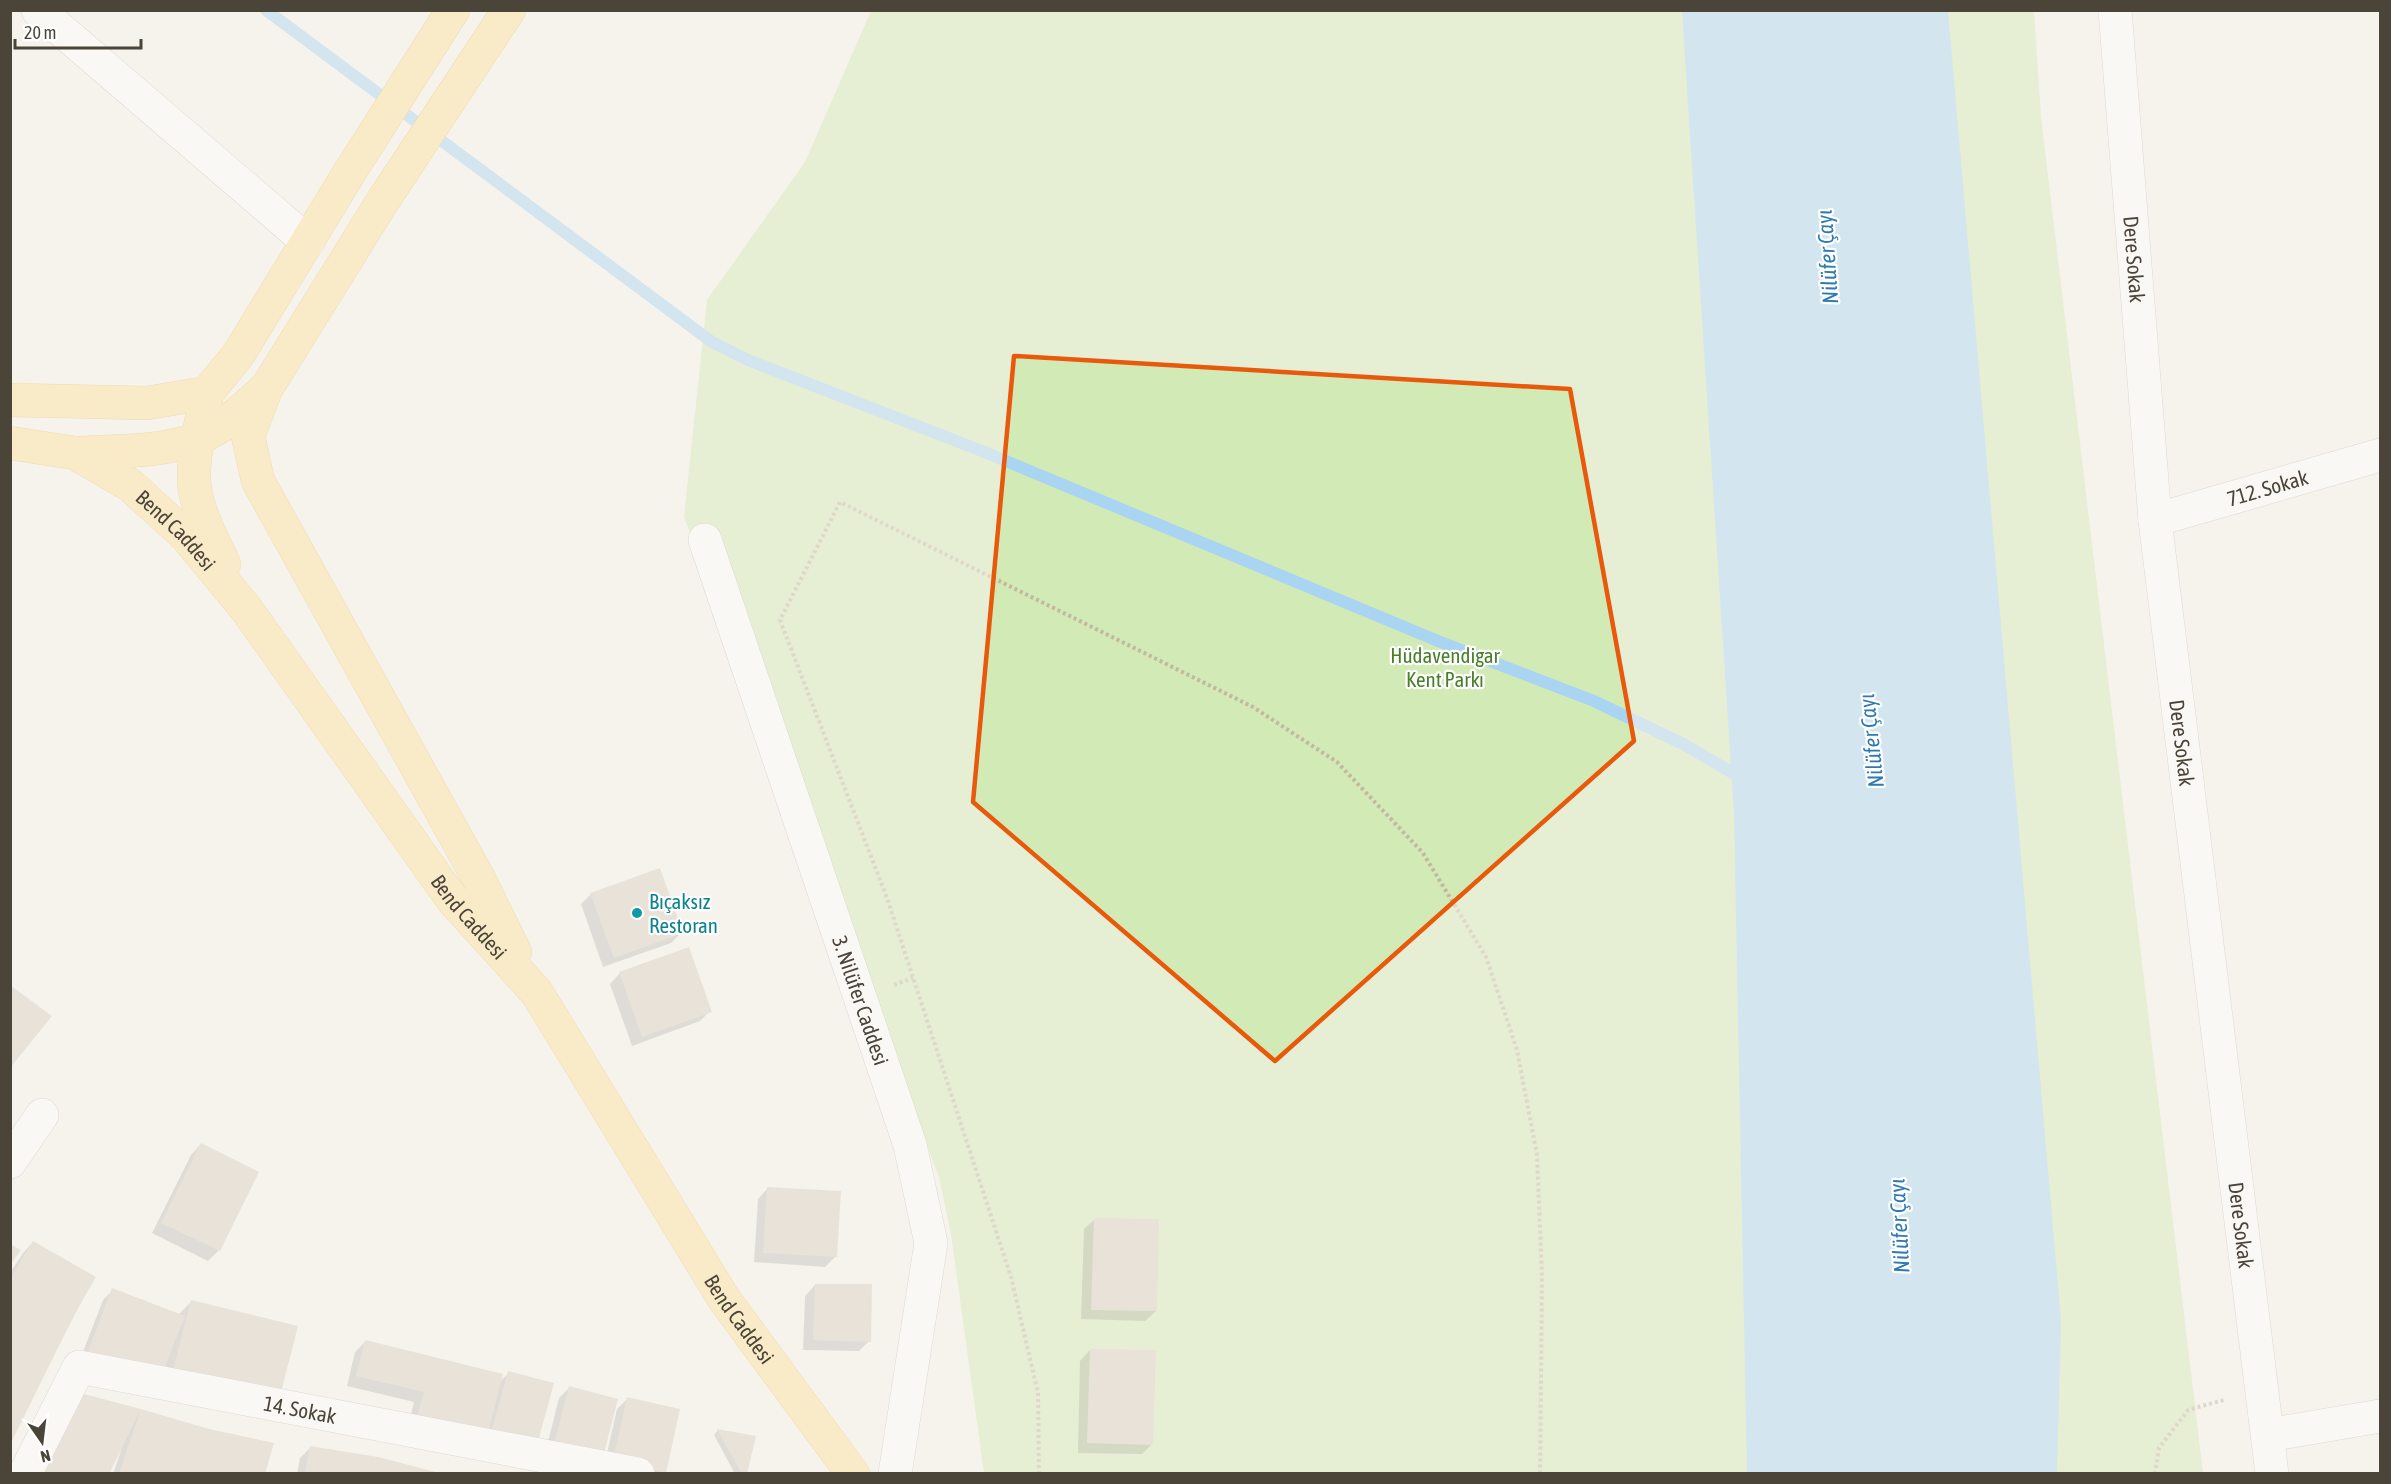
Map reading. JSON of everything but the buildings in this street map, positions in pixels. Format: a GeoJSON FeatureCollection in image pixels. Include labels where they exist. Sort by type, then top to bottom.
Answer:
{"type":"FeatureCollection","features":[{"type":"Feature","properties":{"kind":"main road"},"geometry":{"type":"LineString","coordinates":[[247,610],[206,526],[194,482],[205,421],[238,355],[351,170],[453,10]]}},
{"type":"Feature","properties":{"kind":"main road"},"geometry":{"type":"LineString","coordinates":[[258,481],[248,436],[266,389],[384,199],[508,10]]}},
{"type":"Feature","properties":{"kind":"main road"},"geometry":{"type":"LineString","coordinates":[[75,453],[145,450],[205,421],[233,418],[266,389]]}},
{"type":"Feature","properties":{"kind":"main road"},"geometry":{"type":"LineString","coordinates":[[10,400],[147,404],[205,421],[238,450],[258,481],[478,877],[537,993]]}},
{"type":"Feature","properties":{"kind":"main road","name":"Bend Caddesi"},"geometry":{"type":"LineString","coordinates":[[10,443],[75,453],[130,485],[186,536],[247,610],[452,898],[537,993],[724,1299],[853,1473]]}},
{"type":"Feature","properties":{"kind":"street"},"geometry":{"type":"LineString","coordinates":[[38,10],[308,242]]}},
{"type":"Feature","properties":{"kind":"street","name":"Dere Sokak"},"geometry":{"type":"LineString","coordinates":[[2115,10],[2155,520],[2272,1473]]}},
{"type":"Feature","properties":{"kind":"street","name":"712. Sokak"},"geometry":{"type":"LineString","coordinates":[[2155,520],[2380,455]]}},
{"type":"Feature","properties":{"kind":"street","name":"3. Nilüfer Caddesi"},"geometry":{"type":"LineString","coordinates":[[705,540],[910,1145],[931,1243],[895,1473]]}},
{"type":"Feature","properties":{"kind":"street"},"geometry":{"type":"LineString","coordinates":[[10,1162],[42,1115]]}},
{"type":"Feature","properties":{"kind":"street","name":"14. Sokak"},"geometry":{"type":"LineString","coordinates":[[25,1473],[79,1367],[638,1473]]}},
{"type":"Feature","properties":{"kind":"street"},"geometry":{"type":"LineString","coordinates":[[2268,1435],[2380,1416]]}},
{"type":"Feature","properties":{"kind":"path"},"geometry":{"type":"LineString","coordinates":[[1039,1473],[1038,1393],[1011,1277],[887,898],[780,620],[840,502],[1253,707],[1337,762],[1423,853],[1486,957],[1517,1050],[1537,1155],[1542,1277],[1540,1473]]}},
{"type":"Feature","properties":{"kind":"path"},"geometry":{"type":"LineString","coordinates":[[2155,1473],[2159,1448],[2188,1410],[2262,1390]]}},
{"type":"Feature","properties":{"kind":"highlighted area"},"geometry":{"type":"Polygon","coordinates":[[[1014,356],[1570,389],[1634,741],[1275,1061],[973,802],[1014,356]]]}},
{"type":"Feature","properties":{"kind":"green space","name":"Hüdavendigar Kent Parkı"},"geometry":{"type":"Polygon","coordinates":[[[871,11],[2034,11],[2041,117],[2203,1473],[984,1473],[951,1234],[939,1177],[684,517],[707,300],[805,162],[871,11]]]}},
{"type":"Feature","properties":{"kind":"water","name":"Nilüfer Çayı"},"geometry":{"type":"Polygon","coordinates":[[[1682,11],[1948,11],[2061,1321],[2057,1473],[1747,1473],[1734,813],[1682,11]]]}},
{"type":"Feature","properties":{"kind":"waterway"},"geometry":{"type":"LineString","coordinates":[[266,10],[712,342],[748,360],[982,451],[1438,641],[1594,701],[1683,744],[1745,780]]}},
{"type":"Feature","properties":{"kind":"place","name":"Bıçaksız Restoran"},"geometry":{"type":"Point","coordinates":[637,913]}}]}
